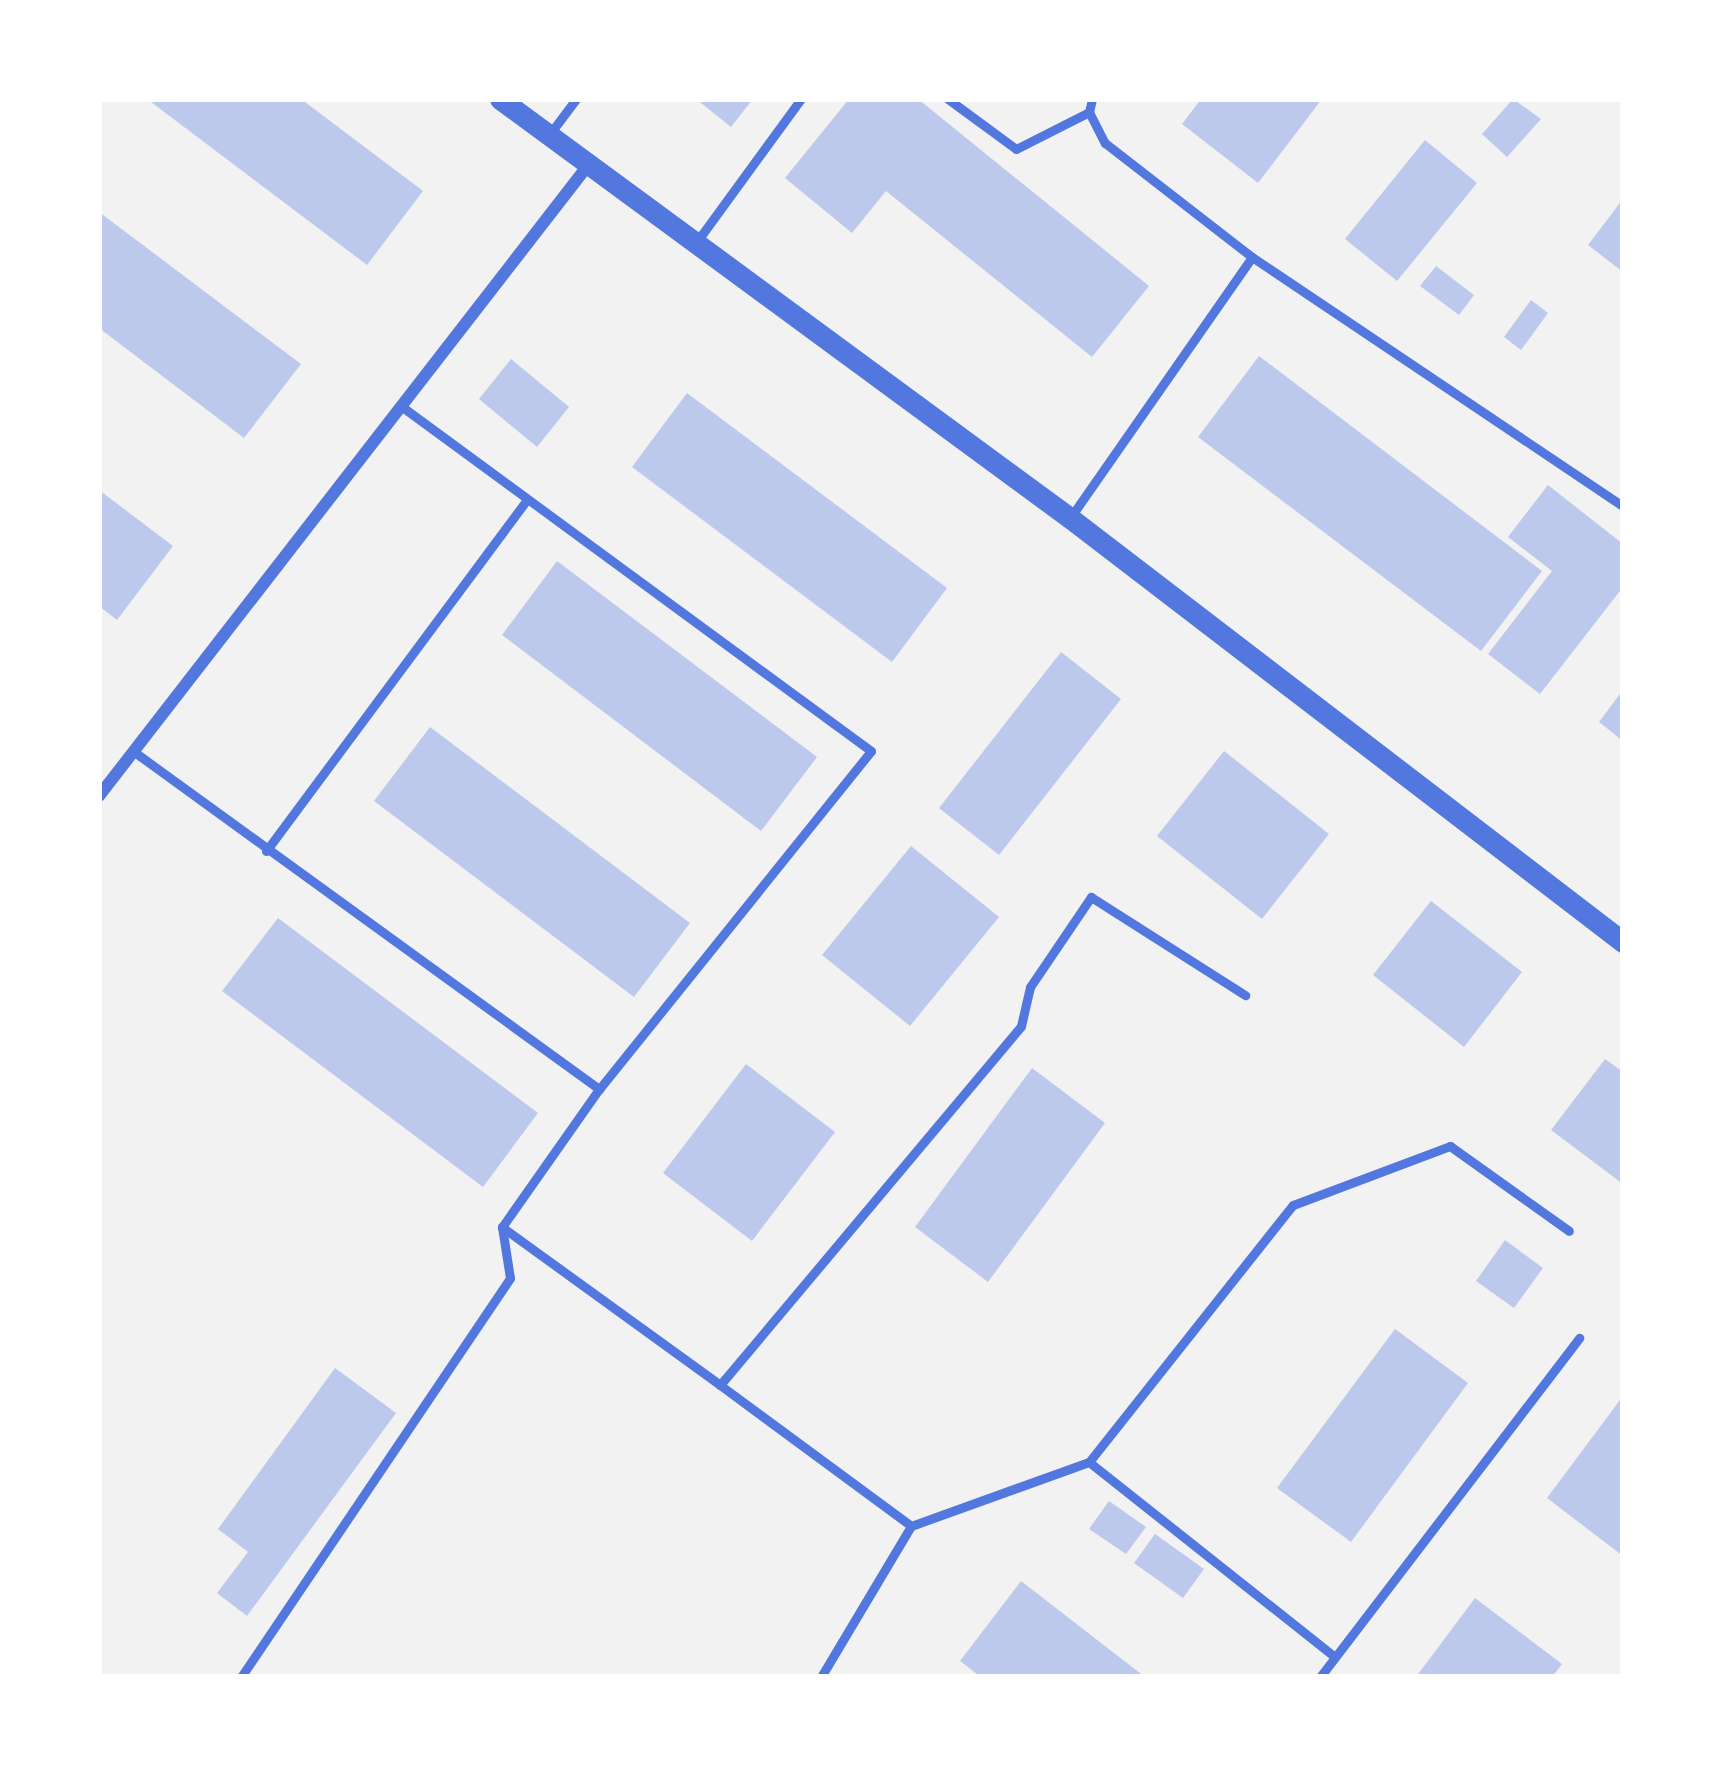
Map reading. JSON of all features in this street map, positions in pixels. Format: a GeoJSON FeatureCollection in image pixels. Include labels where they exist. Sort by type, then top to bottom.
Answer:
{"type":"FeatureCollection","features":[{"type":"Feature","properties":{"kind":"street"},"geometry":{"type":"LineString","coordinates":[[500,99],[1070,518],[1623,942]]}},
{"type":"Feature","properties":{"kind":"street"},"geometry":{"type":"LineString","coordinates":[[99,796],[589,164]]}},
{"type":"Feature","properties":{"kind":"lane"},"geometry":{"type":"LineString","coordinates":[[549,135],[576,99]]}},
{"type":"Feature","properties":{"kind":"lane"},"geometry":{"type":"LineString","coordinates":[[696,244],[801,99]]}},
{"type":"Feature","properties":{"kind":"lane"},"geometry":{"type":"LineString","coordinates":[[948,99],[1016,149],[1089,112]]}},
{"type":"Feature","properties":{"kind":"lane"},"geometry":{"type":"LineString","coordinates":[[1091,99],[1089,112],[1105,143],[1252,257],[1623,506]]}},
{"type":"Feature","properties":{"kind":"lane"},"geometry":{"type":"LineString","coordinates":[[1070,518],[1252,257]]}},
{"type":"Feature","properties":{"kind":"lane"},"geometry":{"type":"LineString","coordinates":[[241,1677],[510,1278],[502,1227],[599,1089],[872,751],[401,406]]}},
{"type":"Feature","properties":{"kind":"lane"},"geometry":{"type":"LineString","coordinates":[[266,851],[527,499]]}},
{"type":"Feature","properties":{"kind":"lane"},"geometry":{"type":"LineString","coordinates":[[133,752],[599,1089]]}},
{"type":"Feature","properties":{"kind":"lane"},"geometry":{"type":"LineString","coordinates":[[720,1385],[1022,1026],[1030,987],[1091,897],[1245,995]]}},
{"type":"Feature","properties":{"kind":"lane"},"geometry":{"type":"LineString","coordinates":[[821,1677],[911,1526],[1089,1462],[1293,1205],[1450,1146],[1569,1231]]}},
{"type":"Feature","properties":{"kind":"lane"},"geometry":{"type":"LineString","coordinates":[[502,1227],[911,1526]]}},
{"type":"Feature","properties":{"kind":"lane"},"geometry":{"type":"LineString","coordinates":[[1320,1677],[1580,1339]]}},
{"type":"Feature","properties":{"kind":"lane"},"geometry":{"type":"LineString","coordinates":[[1089,1462],[1334,1656]]}},
{"type":"Feature","properties":{"kind":"building"},"geometry":{"type":"Polygon","coordinates":[[[147,99],[301,99],[423,191],[367,265],[147,99]]]}},
{"type":"Feature","properties":{"kind":"building"},"geometry":{"type":"Polygon","coordinates":[[[696,99],[753,99],[731,127],[696,99]]]}},
{"type":"Feature","properties":{"kind":"building"},"geometry":{"type":"Polygon","coordinates":[[[849,99],[918,99],[1149,286],[1092,357],[886,191],[852,233],[785,178],[849,99]]]}},
{"type":"Feature","properties":{"kind":"building"},"geometry":{"type":"Polygon","coordinates":[[[1201,99],[1322,99],[1258,183],[1182,124],[1201,99]]]}},
{"type":"Feature","properties":{"kind":"building"},"geometry":{"type":"Polygon","coordinates":[[[1513,99],[1541,119],[1507,157],[1482,134],[1513,99]]]}},
{"type":"Feature","properties":{"kind":"building"},"geometry":{"type":"Polygon","coordinates":[[[1425,140],[1477,183],[1397,281],[1345,239],[1425,140]]]}},
{"type":"Feature","properties":{"kind":"building"},"geometry":{"type":"Polygon","coordinates":[[[1623,199],[1623,272],[1588,245],[1623,199]]]}},
{"type":"Feature","properties":{"kind":"building"},"geometry":{"type":"Polygon","coordinates":[[[99,212],[301,364],[244,438],[99,328],[99,212]]]}},
{"type":"Feature","properties":{"kind":"building"},"geometry":{"type":"Polygon","coordinates":[[[1436,266],[1474,295],[1459,315],[1420,286],[1436,266]]]}},
{"type":"Feature","properties":{"kind":"building"},"geometry":{"type":"Polygon","coordinates":[[[1531,300],[1548,313],[1521,350],[1504,337],[1531,300]]]}},
{"type":"Feature","properties":{"kind":"building"},"geometry":{"type":"Polygon","coordinates":[[[1259,356],[1542,571],[1481,651],[1198,437],[1259,356]]]}},
{"type":"Feature","properties":{"kind":"building"},"geometry":{"type":"Polygon","coordinates":[[[511,359],[569,407],[537,447],[479,399],[511,359]]]}},
{"type":"Feature","properties":{"kind":"building"},"geometry":{"type":"Polygon","coordinates":[[[687,393],[947,588],[892,662],[632,467],[687,393]]]}},
{"type":"Feature","properties":{"kind":"building"},"geometry":{"type":"Polygon","coordinates":[[[1548,485],[1623,544],[1623,587],[1540,694],[1488,654],[1552,571],[1508,537],[1548,485]]]}},
{"type":"Feature","properties":{"kind":"building"},"geometry":{"type":"Polygon","coordinates":[[[99,490],[173,546],[117,620],[99,606],[99,490]]]}},
{"type":"Feature","properties":{"kind":"building"},"geometry":{"type":"Polygon","coordinates":[[[557,561],[817,757],[761,831],[502,635],[557,561]]]}},
{"type":"Feature","properties":{"kind":"building"},"geometry":{"type":"Polygon","coordinates":[[[1061,652],[1121,699],[999,855],[939,808],[1061,652]]]}},
{"type":"Feature","properties":{"kind":"building"},"geometry":{"type":"Polygon","coordinates":[[[1623,690],[1623,741],[1599,722],[1623,690]]]}},
{"type":"Feature","properties":{"kind":"building"},"geometry":{"type":"Polygon","coordinates":[[[430,727],[690,923],[634,997],[374,801],[430,727]]]}},
{"type":"Feature","properties":{"kind":"building"},"geometry":{"type":"Polygon","coordinates":[[[1224,751],[1329,834],[1262,919],[1157,836],[1224,751]]]}},
{"type":"Feature","properties":{"kind":"building"},"geometry":{"type":"Polygon","coordinates":[[[911,846],[999,917],[910,1026],[822,955],[911,846]]]}},
{"type":"Feature","properties":{"kind":"building"},"geometry":{"type":"Polygon","coordinates":[[[1431,901],[1522,972],[1464,1047],[1373,975],[1431,901]]]}},
{"type":"Feature","properties":{"kind":"building"},"geometry":{"type":"Polygon","coordinates":[[[278,918],[538,1113],[483,1187],[222,991],[278,918]]]}},
{"type":"Feature","properties":{"kind":"building"},"geometry":{"type":"Polygon","coordinates":[[[1605,1059],[1623,1072],[1623,1184],[1551,1130],[1605,1059]]]}},
{"type":"Feature","properties":{"kind":"building"},"geometry":{"type":"Polygon","coordinates":[[[746,1064],[835,1132],[752,1241],[663,1173],[746,1064]]]}},
{"type":"Feature","properties":{"kind":"building"},"geometry":{"type":"Polygon","coordinates":[[[1032,1068],[1105,1123],[988,1282],[915,1227],[1032,1068]]]}},
{"type":"Feature","properties":{"kind":"building"},"geometry":{"type":"Polygon","coordinates":[[[1505,1240],[1543,1268],[1514,1308],[1476,1281],[1505,1240]]]}},
{"type":"Feature","properties":{"kind":"building"},"geometry":{"type":"Polygon","coordinates":[[[1395,1329],[1468,1383],[1351,1542],[1277,1488],[1395,1329]]]}},
{"type":"Feature","properties":{"kind":"building"},"geometry":{"type":"Polygon","coordinates":[[[335,1368],[396,1413],[247,1616],[217,1593],[248,1552],[218,1529],[335,1368]]]}},
{"type":"Feature","properties":{"kind":"building"},"geometry":{"type":"Polygon","coordinates":[[[1623,1396],[1623,1556],[1547,1498],[1623,1396]]]}},
{"type":"Feature","properties":{"kind":"building"},"geometry":{"type":"Polygon","coordinates":[[[1109,1501],[1146,1527],[1126,1554],[1089,1529],[1109,1501]]]}},
{"type":"Feature","properties":{"kind":"building"},"geometry":{"type":"Polygon","coordinates":[[[1155,1534],[1204,1569],[1183,1598],[1134,1563],[1155,1534]]]}},
{"type":"Feature","properties":{"kind":"building"},"geometry":{"type":"Polygon","coordinates":[[[1021,1581],[1145,1677],[981,1677],[960,1661],[1021,1581]]]}},
{"type":"Feature","properties":{"kind":"building"},"geometry":{"type":"Polygon","coordinates":[[[1475,1598],[1562,1664],[1552,1677],[1416,1677],[1475,1598]]]}}]}
